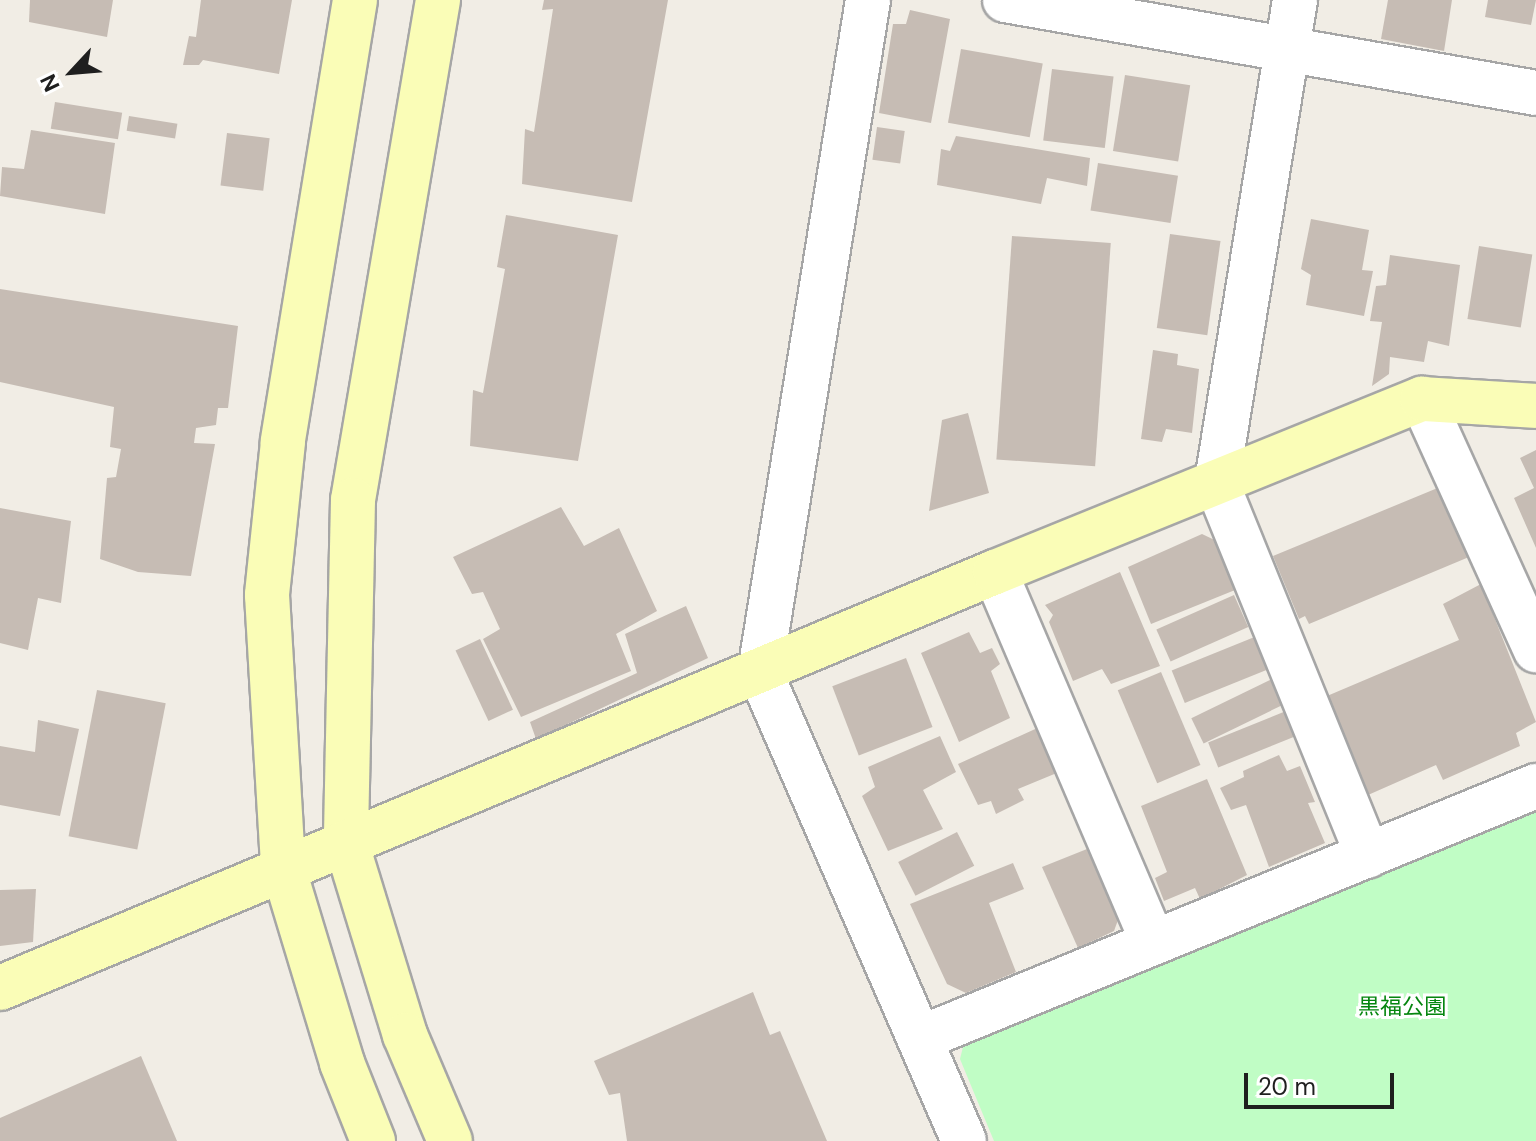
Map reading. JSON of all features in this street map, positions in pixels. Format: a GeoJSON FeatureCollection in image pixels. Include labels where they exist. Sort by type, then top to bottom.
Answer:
{"type":"FeatureCollection","features":[{"type":"Feature","properties":{"kind":"street"},"geometry":{"type":"LineString","coordinates":[[355,0],[283,442],[267,595],[283,867],[342,1063],[373,1141]]}},
{"type":"Feature","properties":{"kind":"street"},"geometry":{"type":"LineString","coordinates":[[438,0],[353,500],[346,842],[405,1035],[450,1141]]}},
{"type":"Feature","properties":{"kind":"street"},"geometry":{"type":"LineString","coordinates":[[868,0],[760,672],[964,1141]]}},
{"type":"Feature","properties":{"kind":"street"},"geometry":{"type":"LineString","coordinates":[[1005,0],[1536,93]]}},
{"type":"Feature","properties":{"kind":"street"},"geometry":{"type":"LineString","coordinates":[[1295,0],[1217,484],[1368,855]]}},
{"type":"Feature","properties":{"kind":"street"},"geometry":{"type":"LineString","coordinates":[[0,988],[283,867],[760,672],[995,572],[1422,399],[1536,406]]}},
{"type":"Feature","properties":{"kind":"street"},"geometry":{"type":"LineString","coordinates":[[1422,399],[1536,650]]}},
{"type":"Feature","properties":{"kind":"street"},"geometry":{"type":"LineString","coordinates":[[995,572],[1153,943]]}},
{"type":"Feature","properties":{"kind":"street"},"geometry":{"type":"LineString","coordinates":[[921,1038],[1536,786]]}},
{"type":"Feature","properties":{"kind":"green space","name":"黒福公園"},"geometry":{"type":"Polygon","coordinates":[[[1536,808],[1536,1141],[994,1141],[960,1059],[964,1043],[1536,808]]]}},
{"type":"Feature","properties":{"kind":"building"},"geometry":{"type":"Polygon","coordinates":[[[30,0],[113,0],[107,37],[29,22],[30,0]]]}},
{"type":"Feature","properties":{"kind":"building"},"geometry":{"type":"Polygon","coordinates":[[[201,0],[292,0],[279,74],[203,60],[199,65],[183,65],[189,36],[196,37],[201,0]]]}},
{"type":"Feature","properties":{"kind":"building"},"geometry":{"type":"Polygon","coordinates":[[[544,0],[668,0],[632,202],[522,184],[525,129],[534,132],[553,9],[542,10],[544,0]]]}},
{"type":"Feature","properties":{"kind":"building"},"geometry":{"type":"Polygon","coordinates":[[[1388,0],[1452,0],[1444,51],[1381,39],[1388,0]]]}},
{"type":"Feature","properties":{"kind":"building"},"geometry":{"type":"Polygon","coordinates":[[[1488,0],[1536,0],[1531,25],[1485,17],[1488,0]]]}},
{"type":"Feature","properties":{"kind":"building"},"geometry":{"type":"Polygon","coordinates":[[[910,10],[950,19],[931,123],[879,113],[893,24],[906,24],[910,10]]]}},
{"type":"Feature","properties":{"kind":"building"},"geometry":{"type":"Polygon","coordinates":[[[961,49],[1043,63],[1030,137],[948,123],[961,49]]]}},
{"type":"Feature","properties":{"kind":"building"},"geometry":{"type":"Polygon","coordinates":[[[1052,69],[1114,77],[1105,148],[1043,140],[1052,69]]]}},
{"type":"Feature","properties":{"kind":"building"},"geometry":{"type":"Polygon","coordinates":[[[1125,75],[1190,85],[1178,161],[1113,151],[1125,75]]]}},
{"type":"Feature","properties":{"kind":"building"},"geometry":{"type":"Polygon","coordinates":[[[55,102],[122,113],[118,139],[51,129],[55,102]]]}},
{"type":"Feature","properties":{"kind":"building"},"geometry":{"type":"Polygon","coordinates":[[[129,116],[177,124],[175,138],[127,131],[129,116]]]}},
{"type":"Feature","properties":{"kind":"building"},"geometry":{"type":"Polygon","coordinates":[[[877,127],[905,131],[900,164],[872,160],[877,127]]]}},
{"type":"Feature","properties":{"kind":"building"},"geometry":{"type":"Polygon","coordinates":[[[31,130],[115,143],[105,214],[0,196],[2,167],[24,169],[31,130]]]}},
{"type":"Feature","properties":{"kind":"building"},"geometry":{"type":"Polygon","coordinates":[[[227,133],[270,138],[263,191],[221,186],[227,133]]]}},
{"type":"Feature","properties":{"kind":"building"},"geometry":{"type":"Polygon","coordinates":[[[956,136],[1090,158],[1087,186],[1047,178],[1041,204],[937,185],[941,149],[950,151],[956,136]]]}},
{"type":"Feature","properties":{"kind":"building"},"geometry":{"type":"Polygon","coordinates":[[[1098,163],[1178,176],[1170,223],[1090,210],[1098,163]]]}},
{"type":"Feature","properties":{"kind":"building"},"geometry":{"type":"Polygon","coordinates":[[[506,215],[618,235],[578,461],[470,446],[473,390],[483,393],[505,269],[497,267],[506,215]]]}},
{"type":"Feature","properties":{"kind":"building"},"geometry":{"type":"Polygon","coordinates":[[[1311,219],[1369,230],[1362,270],[1373,271],[1364,316],[1306,305],[1311,275],[1301,269],[1311,219]]]}},
{"type":"Feature","properties":{"kind":"building"},"geometry":{"type":"Polygon","coordinates":[[[1170,234],[1221,241],[1207,335],[1157,328],[1170,234]]]}},
{"type":"Feature","properties":{"kind":"building"},"geometry":{"type":"Polygon","coordinates":[[[1012,236],[1111,243],[1095,466],[996,459],[1012,236]]]}},
{"type":"Feature","properties":{"kind":"building"},"geometry":{"type":"Polygon","coordinates":[[[1479,246],[1532,254],[1521,328],[1467,319],[1479,246]]]}},
{"type":"Feature","properties":{"kind":"building"},"geometry":{"type":"Polygon","coordinates":[[[1390,255],[1460,265],[1449,346],[1428,341],[1424,362],[1390,357],[1389,374],[1372,386],[1382,322],[1370,321],[1376,286],[1386,285],[1390,255]]]}},
{"type":"Feature","properties":{"kind":"building"},"geometry":{"type":"Polygon","coordinates":[[[0,289],[238,326],[228,408],[218,408],[216,425],[196,428],[194,443],[215,444],[191,576],[138,572],[100,559],[107,478],[116,477],[121,449],[110,447],[114,407],[0,382],[0,289]]]}},
{"type":"Feature","properties":{"kind":"building"},"geometry":{"type":"Polygon","coordinates":[[[1153,350],[1178,354],[1177,365],[1199,369],[1192,433],[1166,429],[1162,442],[1141,439],[1153,350]]]}},
{"type":"Feature","properties":{"kind":"building"},"geometry":{"type":"Polygon","coordinates":[[[968,413],[989,493],[929,511],[942,420],[968,413]]]}},
{"type":"Feature","properties":{"kind":"building"},"geometry":{"type":"Polygon","coordinates":[[[1536,450],[1536,548],[1514,498],[1534,488],[1520,458],[1536,450]]]}},
{"type":"Feature","properties":{"kind":"building"},"geometry":{"type":"Polygon","coordinates":[[[1440,487],[1469,557],[1309,624],[1305,616],[1299,619],[1273,556],[1440,487]]]}},
{"type":"Feature","properties":{"kind":"building"},"geometry":{"type":"Polygon","coordinates":[[[561,507],[584,546],[619,528],[657,611],[616,634],[631,671],[521,717],[483,639],[500,629],[483,592],[472,594],[453,557],[561,507]]]}},
{"type":"Feature","properties":{"kind":"building"},"geometry":{"type":"Polygon","coordinates":[[[0,508],[71,521],[61,603],[38,598],[28,650],[0,643],[0,508]]]}},
{"type":"Feature","properties":{"kind":"building"},"geometry":{"type":"Polygon","coordinates":[[[1202,534],[1223,544],[1240,588],[1151,624],[1128,567],[1202,534]]]}},
{"type":"Feature","properties":{"kind":"building"},"geometry":{"type":"Polygon","coordinates":[[[1120,572],[1160,666],[1111,684],[1102,669],[1073,681],[1049,622],[1053,615],[1045,605],[1120,572]]]}},
{"type":"Feature","properties":{"kind":"building"},"geometry":{"type":"Polygon","coordinates":[[[1481,584],[1536,722],[1516,733],[1520,746],[1443,780],[1436,765],[1368,795],[1327,696],[1459,640],[1443,604],[1481,584]]]}},
{"type":"Feature","properties":{"kind":"building"},"geometry":{"type":"Polygon","coordinates":[[[1234,595],[1248,627],[1171,662],[1156,630],[1234,595]]]}},
{"type":"Feature","properties":{"kind":"building"},"geometry":{"type":"Polygon","coordinates":[[[686,606],[708,658],[536,739],[530,722],[637,673],[625,634],[686,606]]]}},
{"type":"Feature","properties":{"kind":"building"},"geometry":{"type":"Polygon","coordinates":[[[969,632],[980,653],[992,648],[1000,664],[991,671],[1010,718],[959,742],[921,653],[969,632]]]}},
{"type":"Feature","properties":{"kind":"building"},"geometry":{"type":"Polygon","coordinates":[[[1257,636],[1270,668],[1185,703],[1172,670],[1257,636]]]}},
{"type":"Feature","properties":{"kind":"building"},"geometry":{"type":"Polygon","coordinates":[[[480,639],[513,710],[488,721],[456,650],[480,639]]]}},
{"type":"Feature","properties":{"kind":"building"},"geometry":{"type":"Polygon","coordinates":[[[906,658],[933,727],[859,755],[832,686],[906,658]]]}},
{"type":"Feature","properties":{"kind":"building"},"geometry":{"type":"Polygon","coordinates":[[[1161,672],[1200,765],[1157,783],[1118,690],[1161,672]]]}},
{"type":"Feature","properties":{"kind":"building"},"geometry":{"type":"Polygon","coordinates":[[[1274,678],[1286,703],[1204,743],[1191,718],[1274,678]]]}},
{"type":"Feature","properties":{"kind":"building"},"geometry":{"type":"Polygon","coordinates":[[[97,690],[166,703],[137,850],[69,836],[97,690]]]}},
{"type":"Feature","properties":{"kind":"building"},"geometry":{"type":"Polygon","coordinates":[[[1286,711],[1296,736],[1218,768],[1208,742],[1286,711]]]}},
{"type":"Feature","properties":{"kind":"building"},"geometry":{"type":"Polygon","coordinates":[[[38,720],[79,729],[60,816],[0,805],[0,746],[35,752],[38,720]]]}},
{"type":"Feature","properties":{"kind":"building"},"geometry":{"type":"Polygon","coordinates":[[[1044,725],[1064,770],[1018,789],[1024,800],[996,814],[991,801],[978,805],[958,764],[1044,725]]]}},
{"type":"Feature","properties":{"kind":"building"},"geometry":{"type":"Polygon","coordinates":[[[940,736],[956,772],[923,790],[943,829],[888,851],[862,796],[875,787],[868,767],[940,736]]]}},
{"type":"Feature","properties":{"kind":"building"},"geometry":{"type":"Polygon","coordinates":[[[1279,755],[1287,771],[1300,766],[1315,802],[1308,803],[1325,843],[1269,867],[1246,805],[1231,810],[1220,788],[1244,777],[1243,771],[1279,755]]]}},
{"type":"Feature","properties":{"kind":"building"},"geometry":{"type":"Polygon","coordinates":[[[1207,779],[1247,875],[1200,899],[1195,888],[1164,901],[1155,878],[1167,872],[1141,806],[1207,779]]]}},
{"type":"Feature","properties":{"kind":"building"},"geometry":{"type":"Polygon","coordinates":[[[957,832],[974,866],[915,896],[898,862],[957,832]]]}},
{"type":"Feature","properties":{"kind":"building"},"geometry":{"type":"Polygon","coordinates":[[[1092,847],[1122,909],[1114,931],[1078,948],[1042,867],[1092,847]]]}},
{"type":"Feature","properties":{"kind":"building"},"geometry":{"type":"Polygon","coordinates":[[[1013,863],[1024,889],[989,903],[1016,972],[966,993],[947,984],[910,904],[1013,863]]]}},
{"type":"Feature","properties":{"kind":"building"},"geometry":{"type":"Polygon","coordinates":[[[36,889],[33,942],[0,946],[0,890],[36,889]]]}},
{"type":"Feature","properties":{"kind":"building"},"geometry":{"type":"Polygon","coordinates":[[[753,992],[770,1035],[780,1031],[827,1141],[627,1141],[620,1093],[609,1095],[594,1061],[753,992]]]}},
{"type":"Feature","properties":{"kind":"building"},"geometry":{"type":"Polygon","coordinates":[[[141,1056],[177,1141],[0,1141],[0,1118],[141,1056]]]}}]}
